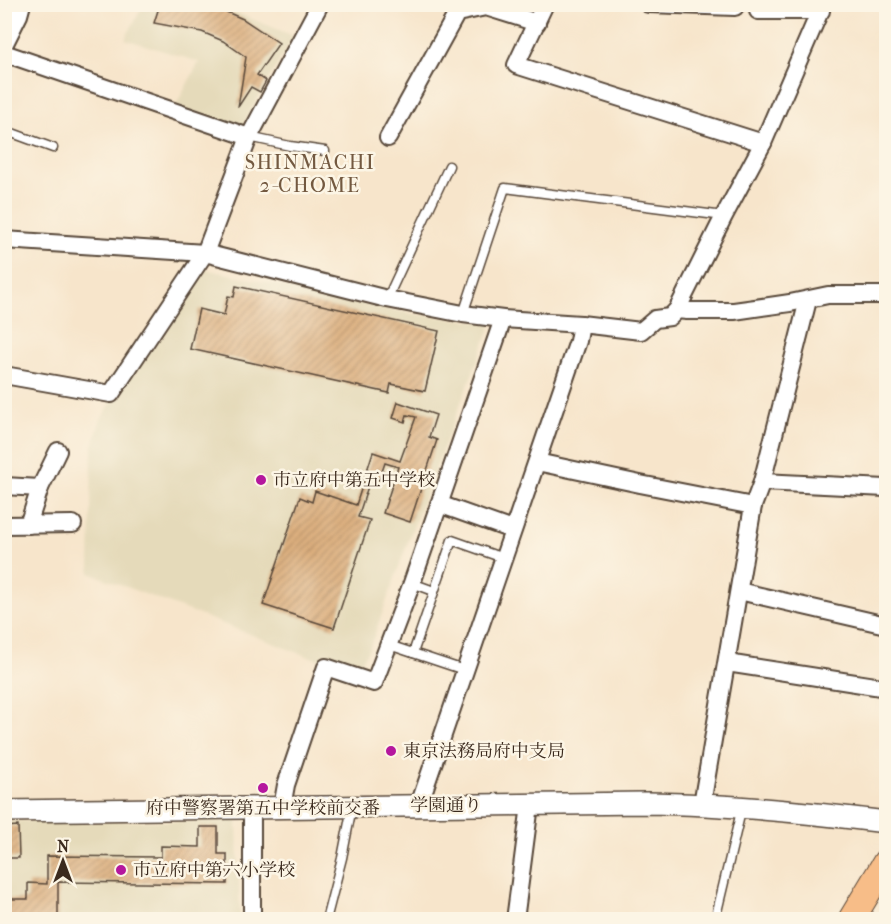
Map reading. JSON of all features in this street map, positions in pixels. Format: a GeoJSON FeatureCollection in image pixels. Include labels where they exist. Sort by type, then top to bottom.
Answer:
{"type":"FeatureCollection","features":[{"type":"Feature","properties":{"kind":"main road"},"geometry":{"type":"LineString","coordinates":[[852,920],[886,862]]}},
{"type":"Feature","properties":{"kind":"street"},"geometry":{"type":"LineString","coordinates":[[4,45],[22,4]]}},
{"type":"Feature","properties":{"kind":"street"},"geometry":{"type":"LineString","coordinates":[[4,375],[111,394],[205,253],[249,137],[320,4]]}},
{"type":"Feature","properties":{"kind":"street"},"geometry":{"type":"LineString","coordinates":[[545,4],[516,65],[763,143]]}},
{"type":"Feature","properties":{"kind":"street"},"geometry":{"type":"LineString","coordinates":[[660,5],[735,7]]}},
{"type":"Feature","properties":{"kind":"street"},"geometry":{"type":"LineString","coordinates":[[388,138],[457,13],[487,6],[537,23]]}},
{"type":"Feature","properties":{"kind":"street"},"geometry":{"type":"LineString","coordinates":[[4,240],[205,253],[387,299],[463,314],[641,331],[655,320],[670,317],[677,310],[763,143],[822,8],[758,11]]}},
{"type":"Feature","properties":{"kind":"street"},"geometry":{"type":"LineString","coordinates":[[4,53],[249,137]]}},
{"type":"Feature","properties":{"kind":"street"},"geometry":{"type":"LineString","coordinates":[[677,310],[734,311],[828,295],[886,295]]}},
{"type":"Feature","properties":{"kind":"street"},"geometry":{"type":"LineString","coordinates":[[702,804],[753,506],[762,482],[808,300]]}},
{"type":"Feature","properties":{"kind":"street"},"geometry":{"type":"LineString","coordinates":[[282,807],[286,785],[326,667],[374,683],[412,583],[503,319]]}},
{"type":"Feature","properties":{"kind":"street"},"geometry":{"type":"LineString","coordinates":[[419,805],[578,341],[581,324]]}},
{"type":"Feature","properties":{"kind":"street"},"geometry":{"type":"LineString","coordinates":[[28,525],[40,488],[58,452]]}},
{"type":"Feature","properties":{"kind":"street"},"geometry":{"type":"LineString","coordinates":[[537,462],[753,506]]}},
{"type":"Feature","properties":{"kind":"street"},"geometry":{"type":"LineString","coordinates":[[762,482],[886,488]]}},
{"type":"Feature","properties":{"kind":"street"},"geometry":{"type":"LineString","coordinates":[[4,486],[40,488]]}},
{"type":"Feature","properties":{"kind":"street"},"geometry":{"type":"LineString","coordinates":[[439,504],[512,530]]}},
{"type":"Feature","properties":{"kind":"street"},"geometry":{"type":"LineString","coordinates":[[4,525],[73,524]]}},
{"type":"Feature","properties":{"kind":"street"},"geometry":{"type":"LineString","coordinates":[[739,591],[886,625]]}},
{"type":"Feature","properties":{"kind":"street"},"geometry":{"type":"LineString","coordinates":[[727,663],[881,687],[886,690]]}},
{"type":"Feature","properties":{"kind":"street","name":"学園通り"},"geometry":{"type":"LineString","coordinates":[[4,811],[587,803],[702,804],[807,812],[886,822]]}},
{"type":"Feature","properties":{"kind":"street"},"geometry":{"type":"LineString","coordinates":[[515,920],[530,804]]}},
{"type":"Feature","properties":{"kind":"street"},"geometry":{"type":"LineString","coordinates":[[252,808],[252,920]]}},
{"type":"Feature","properties":{"kind":"lane"},"geometry":{"type":"LineString","coordinates":[[4,129],[53,148]]}},
{"type":"Feature","properties":{"kind":"lane"},"geometry":{"type":"LineString","coordinates":[[249,137],[326,151]]}},
{"type":"Feature","properties":{"kind":"lane"},"geometry":{"type":"LineString","coordinates":[[387,299],[448,166]]}},
{"type":"Feature","properties":{"kind":"lane"},"geometry":{"type":"LineString","coordinates":[[463,314],[505,188],[724,216]]}},
{"type":"Feature","properties":{"kind":"lane"},"geometry":{"type":"LineString","coordinates":[[413,653],[452,540],[503,558]]}},
{"type":"Feature","properties":{"kind":"lane"},"geometry":{"type":"LineString","coordinates":[[412,583],[434,591]]}},
{"type":"Feature","properties":{"kind":"lane"},"geometry":{"type":"LineString","coordinates":[[389,645],[464,670]]}},
{"type":"Feature","properties":{"kind":"lane"},"geometry":{"type":"LineString","coordinates":[[326,920],[352,807]]}},
{"type":"Feature","properties":{"kind":"lane"},"geometry":{"type":"LineString","coordinates":[[715,920],[742,807]]}},
{"type":"Feature","properties":{"kind":"shaded area"},"geometry":{"type":"Polygon","coordinates":[[[144,4],[217,5],[294,36],[239,131],[175,107],[199,62],[125,39],[144,4]]]}},
{"type":"Feature","properties":{"kind":"shaded area","name":"市立府中第五中学校"},"geometry":{"type":"Polygon","coordinates":[[[195,267],[413,314],[492,323],[419,511],[370,647],[357,670],[307,656],[90,573],[92,450],[101,419],[195,267]]]}},
{"type":"Feature","properties":{"kind":"shaded area","name":"市立府中第六小学校"},"geometry":{"type":"Polygon","coordinates":[[[4,821],[237,821],[240,919],[5,919],[4,821]]]}},
{"type":"Feature","properties":{"kind":"building"},"geometry":{"type":"Polygon","coordinates":[[[160,4],[208,4],[243,19],[279,43],[257,75],[266,81],[260,92],[251,87],[238,107],[246,57],[223,41],[202,32],[154,23],[160,4]]]}},
{"type":"Feature","properties":{"kind":"building"},"geometry":{"type":"Polygon","coordinates":[[[236,286],[439,331],[425,391],[391,384],[389,393],[190,349],[199,309],[224,315],[228,296],[234,297],[236,286]]]}},
{"type":"Feature","properties":{"kind":"building"},"geometry":{"type":"Polygon","coordinates":[[[398,402],[436,415],[429,437],[437,440],[410,522],[383,513],[398,467],[385,463],[379,480],[371,477],[358,517],[370,520],[334,628],[263,605],[300,497],[312,502],[315,491],[356,505],[373,452],[400,461],[416,417],[407,415],[405,422],[393,418],[398,402]]]}},
{"type":"Feature","properties":{"kind":"building"},"geometry":{"type":"Polygon","coordinates":[[[18,826],[19,858],[4,858],[4,827],[18,826]]]}},
{"type":"Feature","properties":{"kind":"building"},"geometry":{"type":"Polygon","coordinates":[[[200,827],[218,827],[218,854],[227,854],[227,884],[58,882],[58,920],[4,920],[4,899],[28,899],[28,883],[47,884],[47,856],[161,857],[161,846],[200,847],[200,827]]]}},
{"type":"Feature","properties":{"kind":"place","name":"市立府中第五中学校"},"geometry":{"type":"Point","coordinates":[261,480]}},
{"type":"Feature","properties":{"kind":"place","name":"東京法務局府中支局"},"geometry":{"type":"Point","coordinates":[391,751]}},
{"type":"Feature","properties":{"kind":"place","name":"府中警察署第五中学校前交番"},"geometry":{"type":"Point","coordinates":[263,788]}},
{"type":"Feature","properties":{"kind":"place","name":"市立府中第六小学校"},"geometry":{"type":"Point","coordinates":[121,870]}},
{"type":"Feature","properties":{"kind":"district","name":"SHINMACHI 2-CHOME"},"geometry":{"type":"Point","coordinates":[310,174]}}]}
